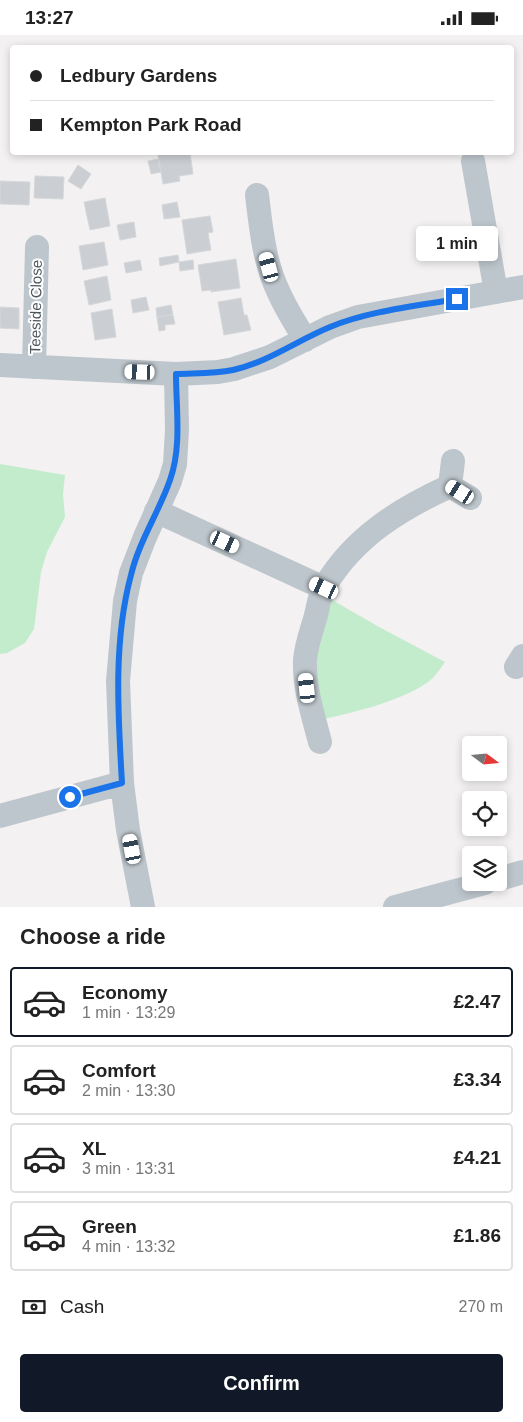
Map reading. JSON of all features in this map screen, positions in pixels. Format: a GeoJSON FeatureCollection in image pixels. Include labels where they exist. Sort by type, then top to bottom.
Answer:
{"type":"FeatureCollection","features":[{"type":"Feature","properties":{"kind":"street"},"geometry":{"type":"LineString","coordinates":[[473,161],[496,292]]}},
{"type":"Feature","properties":{"kind":"street"},"geometry":{"type":"LineString","coordinates":[[257,195],[262,239],[269,267],[279,293],[305,340]]}},
{"type":"Feature","properties":{"kind":"street","name":"Teeside Close"},"geometry":{"type":"LineString","coordinates":[[34,367],[37,247]]}},
{"type":"Feature","properties":{"kind":"street"},"geometry":{"type":"LineString","coordinates":[[0,365],[176,374],[218,372],[234,369],[270,357],[330,327],[358,317],[523,287]]}},
{"type":"Feature","properties":{"kind":"street"},"geometry":{"type":"LineString","coordinates":[[143,907],[128,830],[122,783],[118,681],[125,601],[131,573],[170,481],[175,464],[177,430],[176,374]]}},
{"type":"Feature","properties":{"kind":"street"},"geometry":{"type":"LineString","coordinates":[[320,742],[308,698],[305,659],[324,588],[362,539],[384,522],[417,501],[460,492],[453,461]]}},
{"type":"Feature","properties":{"kind":"street"},"geometry":{"type":"LineString","coordinates":[[156,511],[324,588]]}},
{"type":"Feature","properties":{"kind":"street"},"geometry":{"type":"LineString","coordinates":[[0,816],[122,783]]}},
{"type":"Feature","properties":{"kind":"street"},"geometry":{"type":"LineString","coordinates":[[507,877],[523,872]]}},
{"type":"Feature","properties":{"kind":"street"},"geometry":{"type":"LineString","coordinates":[[394,907],[462,889]]}},
{"type":"Feature","properties":{"kind":"green space"},"geometry":{"type":"Polygon","coordinates":[[[0,464],[65,475],[63,494],[65,517],[47,552],[41,572],[34,629],[25,643],[7,653],[0,654],[0,464]]]}},
{"type":"Feature","properties":{"kind":"green space"},"geometry":{"type":"Polygon","coordinates":[[[322,594],[445,662],[431,680],[403,696],[358,711],[314,721],[308,698],[322,594]]]}},
{"type":"Feature","properties":{"kind":"building"},"geometry":{"type":"Polygon","coordinates":[[[158,155],[190,155],[193,174],[179,176],[180,181],[163,184],[158,155]]]}},
{"type":"Feature","properties":{"kind":"building"},"geometry":{"type":"Polygon","coordinates":[[[158,159],[161,172],[151,174],[148,161],[158,159]]]}},
{"type":"Feature","properties":{"kind":"building"},"geometry":{"type":"Polygon","coordinates":[[[78,165],[91,174],[81,189],[68,181],[78,165]]]}},
{"type":"Feature","properties":{"kind":"building"},"geometry":{"type":"Polygon","coordinates":[[[35,176],[64,177],[63,199],[34,198],[35,176]]]}},
{"type":"Feature","properties":{"kind":"building"},"geometry":{"type":"Polygon","coordinates":[[[0,181],[30,182],[29,205],[0,204],[0,181]]]}},
{"type":"Feature","properties":{"kind":"building"},"geometry":{"type":"Polygon","coordinates":[[[105,198],[110,226],[90,230],[84,202],[105,198]]]}},
{"type":"Feature","properties":{"kind":"building"},"geometry":{"type":"Polygon","coordinates":[[[177,202],[180,217],[164,219],[162,205],[177,202]]]}},
{"type":"Feature","properties":{"kind":"building"},"geometry":{"type":"Polygon","coordinates":[[[210,216],[213,232],[208,233],[211,250],[187,254],[182,220],[210,216]]]}},
{"type":"Feature","properties":{"kind":"building"},"geometry":{"type":"Polygon","coordinates":[[[134,222],[136,237],[120,240],[117,225],[134,222]]]}},
{"type":"Feature","properties":{"kind":"building"},"geometry":{"type":"Polygon","coordinates":[[[104,242],[108,265],[83,270],[79,246],[104,242]]]}},
{"type":"Feature","properties":{"kind":"building"},"geometry":{"type":"Polygon","coordinates":[[[178,255],[179,262],[160,266],[159,258],[178,255]]]}},
{"type":"Feature","properties":{"kind":"building"},"geometry":{"type":"Polygon","coordinates":[[[236,259],[240,288],[211,292],[211,290],[202,291],[198,265],[236,259]]]}},
{"type":"Feature","properties":{"kind":"building"},"geometry":{"type":"Polygon","coordinates":[[[140,260],[142,270],[126,273],[124,263],[140,260]]]}},
{"type":"Feature","properties":{"kind":"building"},"geometry":{"type":"Polygon","coordinates":[[[193,260],[194,269],[180,271],[179,262],[193,260]]]}},
{"type":"Feature","properties":{"kind":"building"},"geometry":{"type":"Polygon","coordinates":[[[107,276],[111,300],[89,305],[84,281],[107,276]]]}},
{"type":"Feature","properties":{"kind":"building"},"geometry":{"type":"Polygon","coordinates":[[[146,297],[149,310],[133,313],[131,300],[146,297]]]}},
{"type":"Feature","properties":{"kind":"building"},"geometry":{"type":"Polygon","coordinates":[[[241,298],[244,315],[247,315],[251,330],[224,335],[218,302],[241,298]]]}},
{"type":"Feature","properties":{"kind":"building"},"geometry":{"type":"Polygon","coordinates":[[[171,305],[173,315],[157,317],[156,308],[171,305]]]}},
{"type":"Feature","properties":{"kind":"building"},"geometry":{"type":"Polygon","coordinates":[[[0,307],[19,308],[19,329],[0,328],[0,307]]]}},
{"type":"Feature","properties":{"kind":"building"},"geometry":{"type":"Polygon","coordinates":[[[112,309],[116,337],[95,340],[91,313],[112,309]]]}},
{"type":"Feature","properties":{"kind":"building"},"geometry":{"type":"Polygon","coordinates":[[[173,315],[175,324],[165,325],[165,330],[159,331],[157,317],[173,315]]]}},
{"type":"Feature","properties":{"kind":"route"},"geometry":{"type":"LineString","coordinates":[[70,797],[122,783],[118,681],[125,601],[131,573],[170,481],[175,464],[177,430],[176,374],[218,372],[234,369],[270,357],[330,327],[358,317],[457,299]]}}]}
